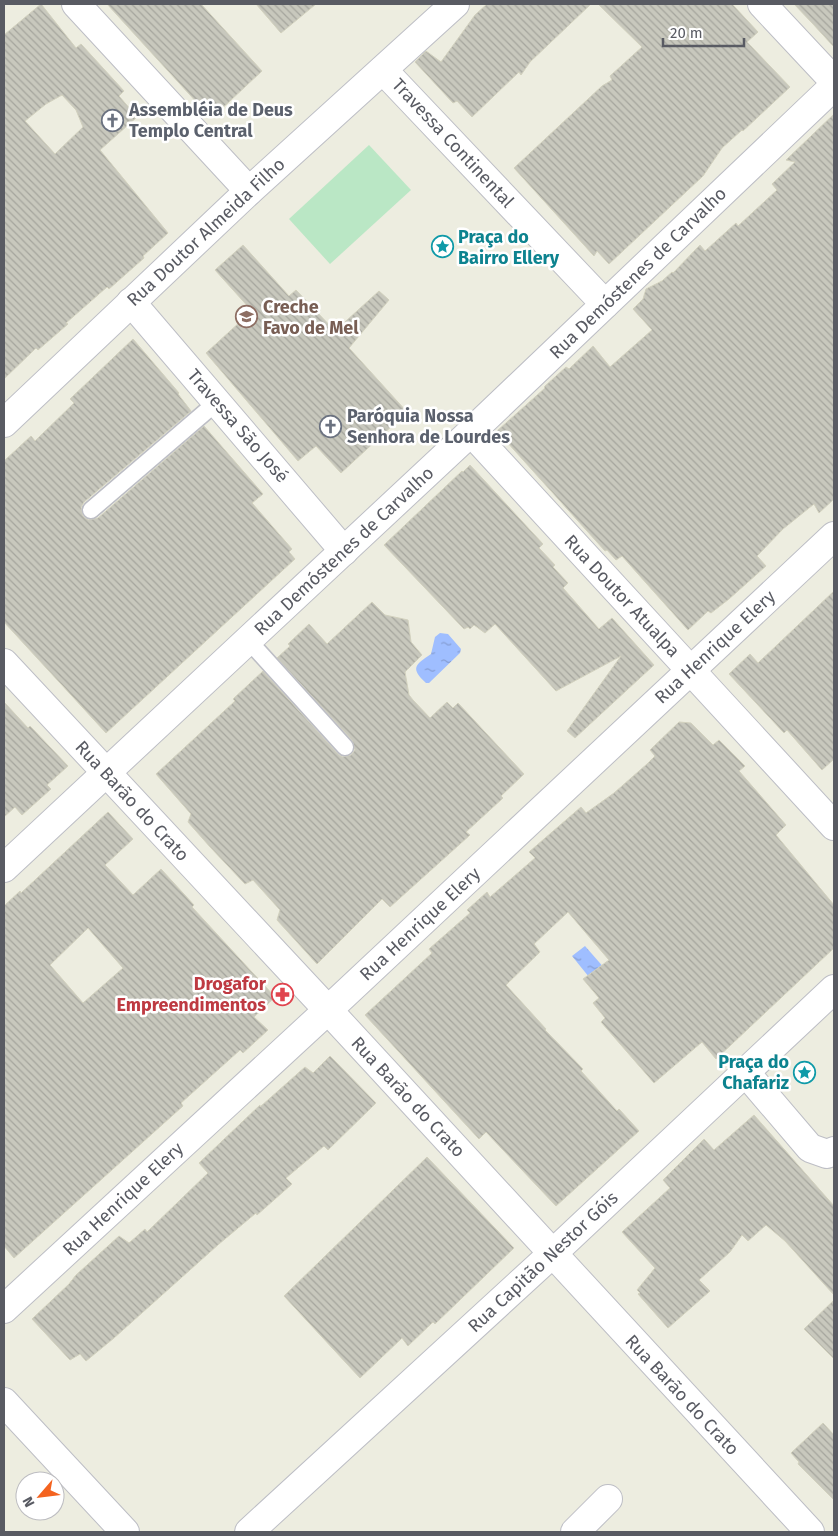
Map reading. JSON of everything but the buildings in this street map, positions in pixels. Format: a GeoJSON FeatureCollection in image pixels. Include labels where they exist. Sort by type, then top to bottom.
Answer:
{"type":"FeatureCollection","features":[{"type":"Feature","properties":{"kind":"street"},"geometry":{"type":"LineString","coordinates":[[76,4],[248,191]]}},
{"type":"Feature","properties":{"kind":"street","name":"Rua Doutor Almeida Filho"},"geometry":{"type":"LineString","coordinates":[[4,422],[248,191],[455,4]]}},
{"type":"Feature","properties":{"kind":"street"},"geometry":{"type":"LineString","coordinates":[[762,4],[834,81]]}},
{"type":"Feature","properties":{"kind":"street","name":"Travessa Continental"},"geometry":{"type":"LineString","coordinates":[[383,70],[605,304]]}},
{"type":"Feature","properties":{"kind":"street","name":"Rua Demóstenes de Carvalho"},"geometry":{"type":"LineString","coordinates":[[4,868],[471,432],[834,86]]}},
{"type":"Feature","properties":{"kind":"street","name":"Travessa São José"},"geometry":{"type":"LineString","coordinates":[[131,302],[344,551]]}},
{"type":"Feature","properties":{"kind":"street","name":"Rua Doutor Atualpa"},"geometry":{"type":"LineString","coordinates":[[471,432],[834,826]]}},
{"type":"Feature","properties":{"kind":"street","name":"Rua Henrique Elery"},"geometry":{"type":"LineString","coordinates":[[4,1310],[328,1010],[834,536]]}},
{"type":"Feature","properties":{"kind":"street","name":"Rua Barão do Crato"},"geometry":{"type":"LineString","coordinates":[[4,663],[328,1010],[810,1532]]}},
{"type":"Feature","properties":{"kind":"street","name":"Rua Capitão Nestor Góis"},"geometry":{"type":"LineString","coordinates":[[249,1532],[552,1254],[834,989]]}},
{"type":"Feature","properties":{"kind":"street"},"geometry":{"type":"LineString","coordinates":[[746,1073],[810,1148],[827,1154],[834,1151]]}},
{"type":"Feature","properties":{"kind":"street"},"geometry":{"type":"LineString","coordinates":[[4,1402],[125,1532]]}},
{"type":"Feature","properties":{"kind":"street"},"geometry":{"type":"LineString","coordinates":[[574,1532],[608,1499]]}},
{"type":"Feature","properties":{"kind":"lane"},"geometry":{"type":"LineString","coordinates":[[91,510],[217,402]]}},
{"type":"Feature","properties":{"kind":"lane"},"geometry":{"type":"LineString","coordinates":[[248,640],[345,747]]}},
{"type":"Feature","properties":{"kind":"green space"},"geometry":{"type":"Polygon","coordinates":[[[369,145],[411,190],[330,264],[289,219],[369,145]]]}},
{"type":"Feature","properties":{"kind":"water"},"geometry":{"type":"Polygon","coordinates":[[[440,633],[448,634],[461,649],[460,653],[429,683],[426,683],[416,670],[418,664],[431,654],[435,637],[440,633]]]}},
{"type":"Feature","properties":{"kind":"water"},"geometry":{"type":"Polygon","coordinates":[[[585,946],[606,970],[593,982],[572,956],[585,946]]]}},
{"type":"Feature","properties":{"kind":"place","name":"Assembléia de Deus Templo Central"},"geometry":{"type":"Point","coordinates":[113,120]}},
{"type":"Feature","properties":{"kind":"place","name":"Praça do Bairro Ellery"},"geometry":{"type":"Point","coordinates":[442,247]}},
{"type":"Feature","properties":{"kind":"place","name":"Creche Favo de Mel"},"geometry":{"type":"Point","coordinates":[247,317]}},
{"type":"Feature","properties":{"kind":"place","name":"Paróquia Nossa Senhora de Lourdes"},"geometry":{"type":"Point","coordinates":[331,426]}},
{"type":"Feature","properties":{"kind":"place","name":"Drogafor Empreendimentos"},"geometry":{"type":"Point","coordinates":[282,994]}},
{"type":"Feature","properties":{"kind":"place","name":"Praça do Chafariz"},"geometry":{"type":"Point","coordinates":[805,1072]}}]}
